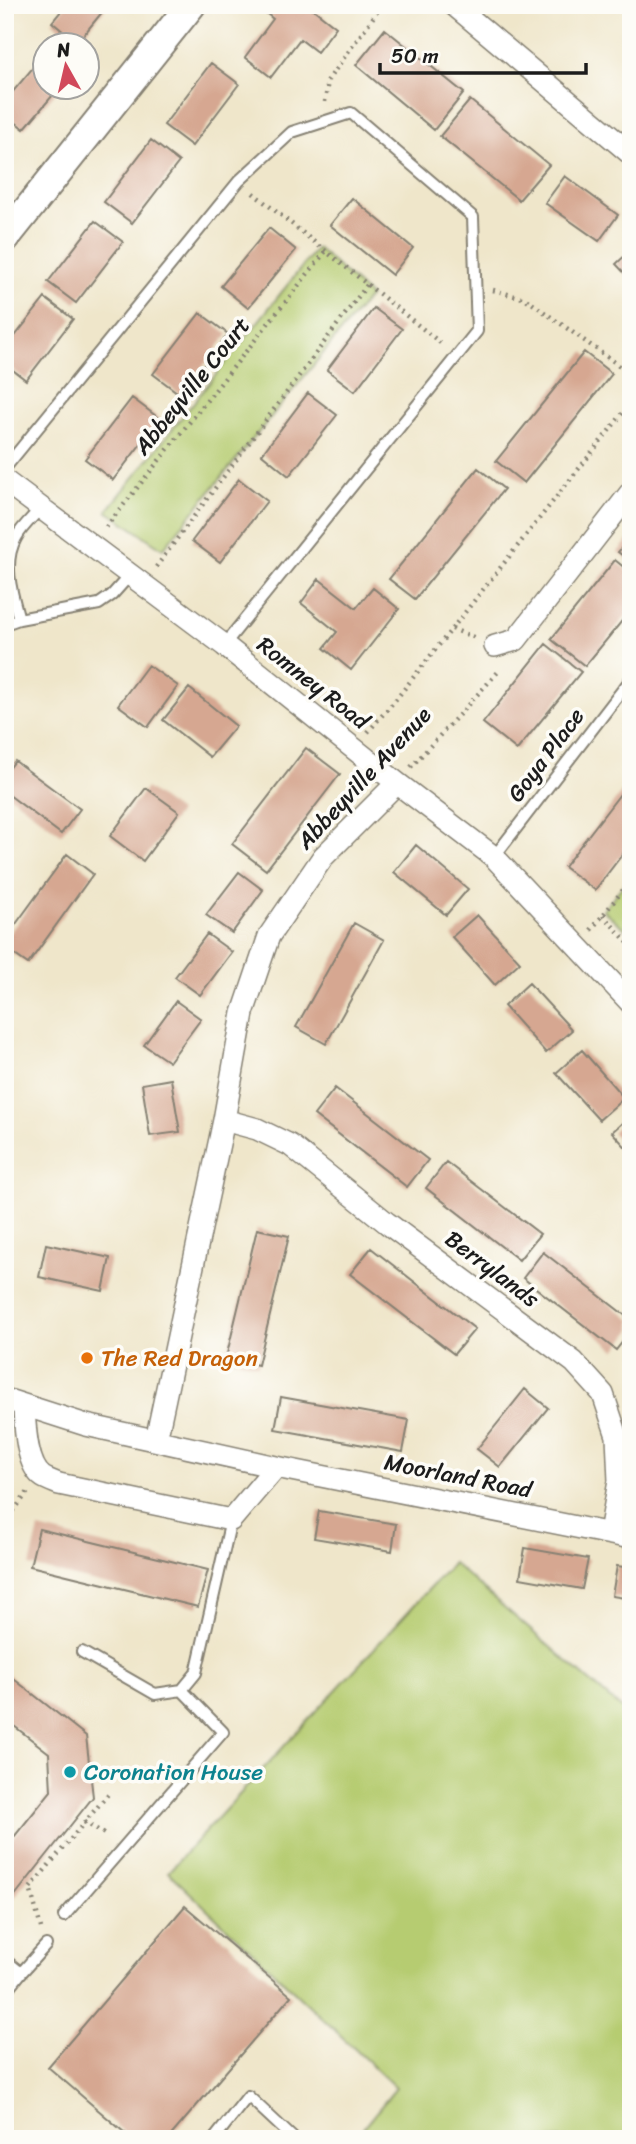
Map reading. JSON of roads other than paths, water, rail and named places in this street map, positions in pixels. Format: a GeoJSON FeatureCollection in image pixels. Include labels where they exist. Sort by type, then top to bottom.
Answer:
{"type":"FeatureCollection","features":[{"type":"Feature","properties":{"kind":"street"},"geometry":{"type":"LineString","coordinates":[[5,238],[191,5]]}},
{"type":"Feature","properties":{"kind":"street"},"geometry":{"type":"LineString","coordinates":[[454,5],[631,154]]}},
{"type":"Feature","properties":{"kind":"street","name":"Romney Road"},"geometry":{"type":"LineString","coordinates":[[5,481],[224,645],[494,857],[631,1003]]}},
{"type":"Feature","properties":{"kind":"street"},"geometry":{"type":"LineString","coordinates":[[495,646],[516,640],[631,492]]}},
{"type":"Feature","properties":{"kind":"street","name":"Abbeyville Avenue"},"geometry":{"type":"LineString","coordinates":[[156,1440],[224,1120],[243,1013],[270,936],[323,857],[397,783]]}},
{"type":"Feature","properties":{"kind":"street","name":"Berrylands"},"geometry":{"type":"LineString","coordinates":[[224,1120],[257,1129],[290,1145],[387,1223],[574,1363],[603,1394],[617,1436],[621,1535]]}},
{"type":"Feature","properties":{"kind":"street","name":"Moorland Road"},"geometry":{"type":"LineString","coordinates":[[15,1403],[86,1426],[276,1467],[621,1535]]}},
{"type":"Feature","properties":{"kind":"street","name":"Moorland Road"},"geometry":{"type":"LineString","coordinates":[[15,1403],[33,1462],[41,1476],[59,1485],[231,1520]]}},
{"type":"Feature","properties":{"kind":"street"},"geometry":{"type":"LineString","coordinates":[[231,1520],[276,1467]]}},
{"type":"Feature","properties":{"kind":"lane"},"geometry":{"type":"LineString","coordinates":[[5,468],[239,181],[292,132],[351,113],[474,217],[477,331],[224,645]]}},
{"type":"Feature","properties":{"kind":"lane"},"geometry":{"type":"LineString","coordinates":[[19,619],[11,592],[9,564],[15,539],[40,509]]}},
{"type":"Feature","properties":{"kind":"lane"},"geometry":{"type":"LineString","coordinates":[[5,624],[99,604],[135,580]]}},
{"type":"Feature","properties":{"kind":"lane","name":"Goya Place"},"geometry":{"type":"LineString","coordinates":[[494,857],[631,678]]}},
{"type":"Feature","properties":{"kind":"lane"},"geometry":{"type":"LineString","coordinates":[[82,1652],[155,1694],[183,1690],[196,1672],[231,1520]]}},
{"type":"Feature","properties":{"kind":"lane"},"geometry":{"type":"LineString","coordinates":[[64,1916],[223,1732],[183,1690]]}},
{"type":"Feature","properties":{"kind":"lane"},"geometry":{"type":"LineString","coordinates":[[5,1993],[46,1945]]}},
{"type":"Feature","properties":{"kind":"lane"},"geometry":{"type":"LineString","coordinates":[[5,1960],[21,1973]]}},
{"type":"Feature","properties":{"kind":"lane"},"geometry":{"type":"LineString","coordinates":[[214,2139],[248,2096],[294,2139]]}},
{"type":"Feature","properties":{"kind":"place","name":"The Red Dragon"},"geometry":{"type":"Point","coordinates":[87,1358]}},
{"type":"Feature","properties":{"kind":"place","name":"Coronation House"},"geometry":{"type":"Point","coordinates":[70,1772]}}]}
